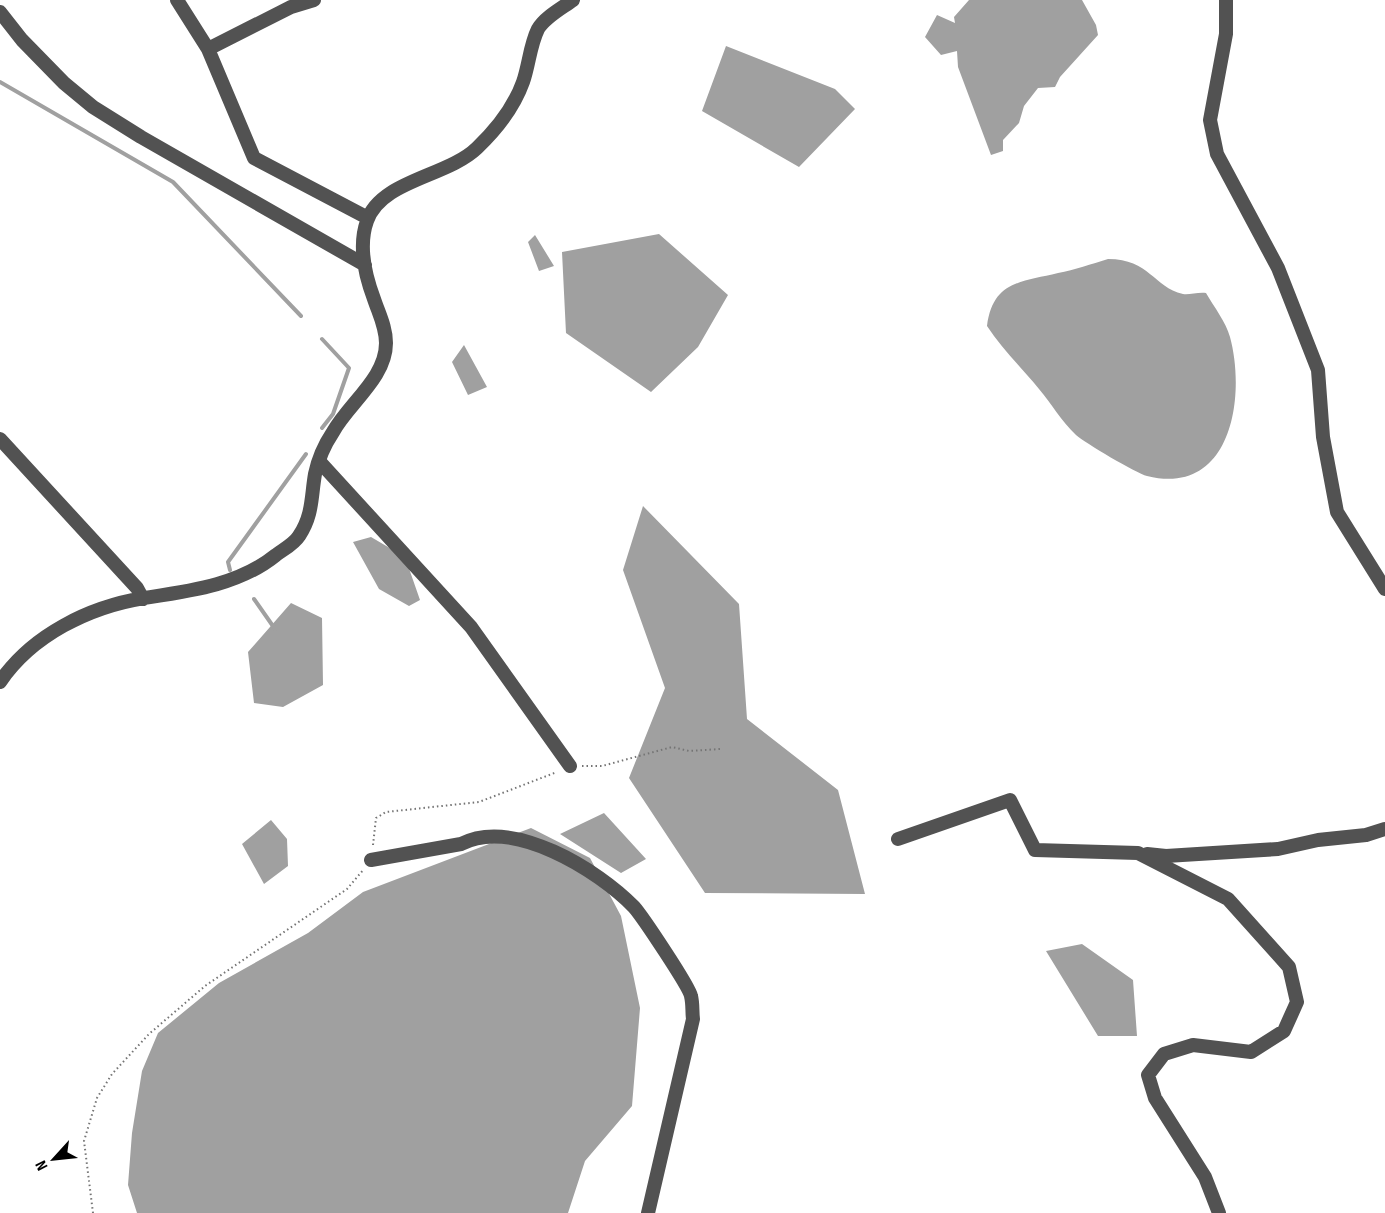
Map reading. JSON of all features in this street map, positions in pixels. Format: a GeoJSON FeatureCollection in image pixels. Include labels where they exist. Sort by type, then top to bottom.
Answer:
{"type":"FeatureCollection","features":[{"type":"Feature","properties":{"kind":"street"},"geometry":{"type":"LineString","coordinates":[[177,0],[208,49],[254,158],[368,218]]}},
{"type":"Feature","properties":{"kind":"street"},"geometry":{"type":"LineString","coordinates":[[208,49],[291,7],[314,0]]}},
{"type":"Feature","properties":{"kind":"street"},"geometry":{"type":"LineString","coordinates":[[2,675],[28,650],[62,626],[106,608],[143,598],[177,594],[226,582],[262,566],[298,538],[310,516],[319,461],[333,431],[382,364],[386,344],[384,327],[365,265],[362,239],[368,218],[380,200],[399,187],[445,170],[476,149],[506,116],[523,83],[539,27],[573,0]]}},
{"type":"Feature","properties":{"kind":"street"},"geometry":{"type":"LineString","coordinates":[[1226,0],[1226,34],[1210,120],[1217,154],[1278,268],[1318,370],[1323,437],[1337,512],[1385,589]]}},
{"type":"Feature","properties":{"kind":"street"},"geometry":{"type":"LineString","coordinates":[[0,12],[22,40],[64,83],[93,107],[141,137],[365,265]]}},
{"type":"Feature","properties":{"kind":"street"},"geometry":{"type":"LineString","coordinates":[[0,439],[137,588],[143,598]]}},
{"type":"Feature","properties":{"kind":"street"},"geometry":{"type":"LineString","coordinates":[[319,461],[471,627],[570,766]]}},
{"type":"Feature","properties":{"kind":"street"},"geometry":{"type":"LineString","coordinates":[[898,839],[1010,800],[1035,850],[1166,855],[1278,849],[1318,840],[1366,835],[1385,829]]}},
{"type":"Feature","properties":{"kind":"street"},"geometry":{"type":"LineString","coordinates":[[371,860],[461,844],[469,839],[495,837],[545,845],[610,886],[635,908],[691,994],[693,1019],[648,1213]]}},
{"type":"Feature","properties":{"kind":"street"},"geometry":{"type":"LineString","coordinates":[[1138,853],[1228,899],[1289,967],[1297,1002],[1284,1031],[1251,1052],[1193,1045],[1164,1054],[1148,1075],[1155,1098],[1205,1177],[1218,1213]]}},
{"type":"Feature","properties":{"kind":"path"},"geometry":{"type":"LineString","coordinates":[[93,1213],[84,1141],[97,1098],[112,1074],[149,1034],[205,986],[348,890],[371,860],[376,818],[386,812],[479,802],[570,766],[602,766],[672,747],[689,751],[720,749]]}},
{"type":"Feature","properties":{"kind":"shaded area"},"geometry":{"type":"Polygon","coordinates":[[[969,0],[1082,0],[1096,25],[1098,35],[1060,77],[1055,87],[1038,88],[1024,106],[1019,123],[1003,140],[1003,151],[991,155],[958,67],[957,51],[941,55],[925,37],[937,15],[955,23],[954,17],[969,0]]]}},
{"type":"Feature","properties":{"kind":"shaded area"},"geometry":{"type":"Polygon","coordinates":[[[726,46],[835,89],[855,109],[799,167],[702,111],[726,46]]]}},
{"type":"Feature","properties":{"kind":"shaded area"},"geometry":{"type":"Polygon","coordinates":[[[659,234],[728,295],[698,347],[651,392],[566,333],[562,252],[659,234]]]}},
{"type":"Feature","properties":{"kind":"shaded area"},"geometry":{"type":"Polygon","coordinates":[[[535,235],[554,266],[539,271],[528,242],[535,235]]]}},
{"type":"Feature","properties":{"kind":"shaded area"},"geometry":{"type":"Polygon","coordinates":[[[1108,259],[1133,263],[1165,286],[1183,294],[1206,293],[1228,331],[1235,361],[1236,387],[1233,412],[1226,436],[1215,457],[1198,471],[1176,478],[1147,476],[1081,439],[1066,424],[987,326],[995,300],[1011,286],[1108,259]]]}},
{"type":"Feature","properties":{"kind":"shaded area"},"geometry":{"type":"Polygon","coordinates":[[[464,345],[487,387],[468,395],[452,362],[464,345]]]}},
{"type":"Feature","properties":{"kind":"shaded area"},"geometry":{"type":"Polygon","coordinates":[[[643,506],[739,604],[747,719],[838,790],[865,894],[705,893],[629,778],[665,688],[623,570],[643,506]]]}},
{"type":"Feature","properties":{"kind":"shaded area"},"geometry":{"type":"Polygon","coordinates":[[[371,537],[405,557],[420,600],[409,606],[379,589],[353,542],[371,537]]]}},
{"type":"Feature","properties":{"kind":"shaded area"},"geometry":{"type":"Polygon","coordinates":[[[291,603],[322,618],[323,685],[283,707],[254,703],[248,652],[291,603]]]}},
{"type":"Feature","properties":{"kind":"shaded area"},"geometry":{"type":"Polygon","coordinates":[[[604,813],[646,859],[621,873],[560,834],[604,813]]]}},
{"type":"Feature","properties":{"kind":"shaded area"},"geometry":{"type":"Polygon","coordinates":[[[271,820],[287,839],[288,866],[264,884],[242,844],[271,820]]]}},
{"type":"Feature","properties":{"kind":"shaded area"},"geometry":{"type":"Polygon","coordinates":[[[531,828],[590,858],[621,916],[640,1008],[632,1106],[585,1161],[568,1213],[137,1213],[128,1185],[132,1133],[142,1071],[158,1033],[219,983],[308,933],[363,892],[531,828]]]}},
{"type":"Feature","properties":{"kind":"shaded area"},"geometry":{"type":"Polygon","coordinates":[[[1082,944],[1133,980],[1137,1036],[1098,1036],[1046,951],[1082,944]]]}},
{"type":"Feature","properties":{"kind":"waterway"},"geometry":{"type":"LineString","coordinates":[[0,82],[173,182],[301,316]]}},
{"type":"Feature","properties":{"kind":"waterway"},"geometry":{"type":"LineString","coordinates":[[322,339],[349,368],[333,414],[322,428]]}},
{"type":"Feature","properties":{"kind":"waterway"},"geometry":{"type":"LineString","coordinates":[[230,570],[228,562],[306,454]]}},
{"type":"Feature","properties":{"kind":"waterway"},"geometry":{"type":"LineString","coordinates":[[254,599],[275,629]]}}]}
